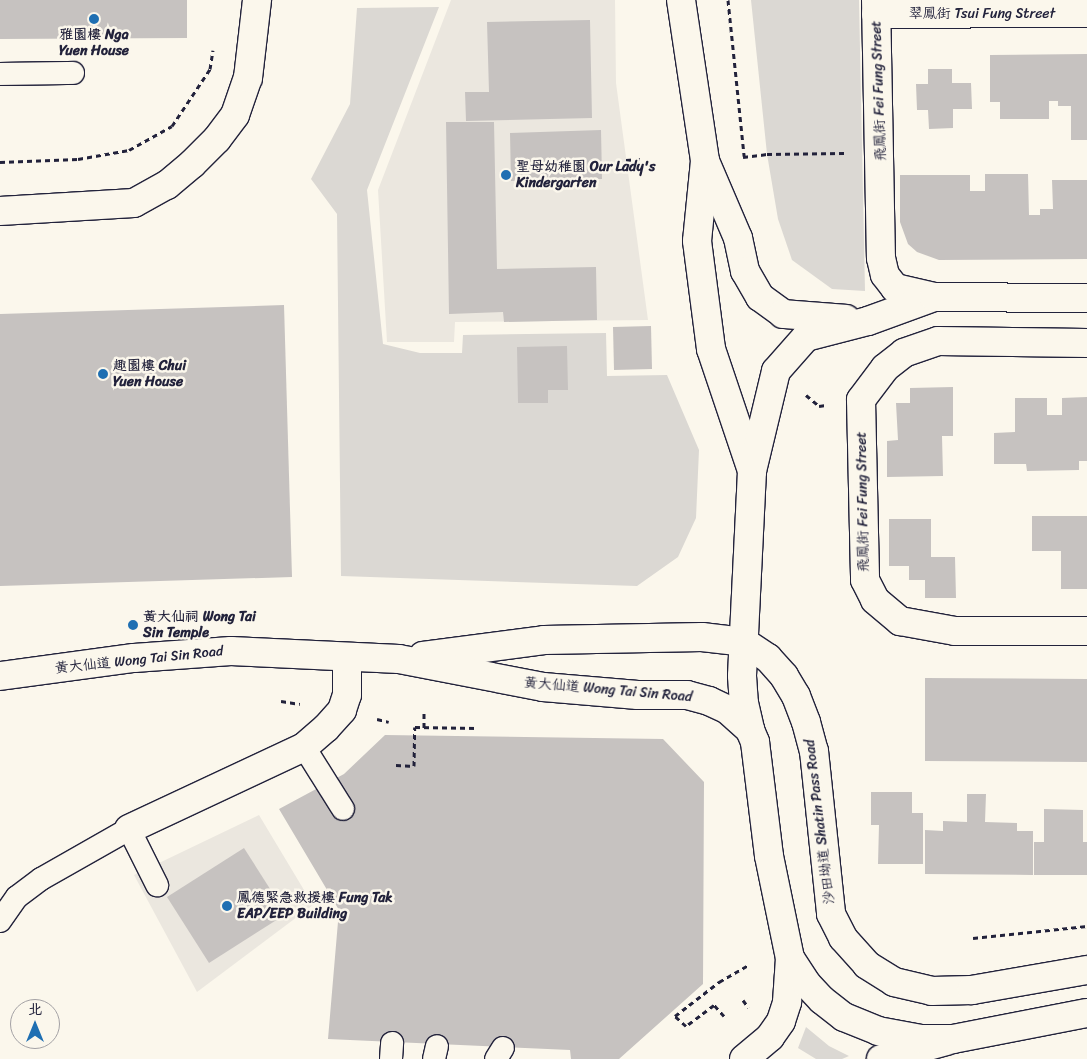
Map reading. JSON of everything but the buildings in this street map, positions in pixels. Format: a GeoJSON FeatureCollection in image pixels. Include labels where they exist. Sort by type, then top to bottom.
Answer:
{"type":"FeatureCollection","features":[{"type":"Feature","properties":{"kind":"street"},"geometry":{"type":"LineString","coordinates":[[0,211],[134,202],[167,185],[217,139],[235,115],[248,78],[257,0]]}},
{"type":"Feature","properties":{"kind":"street"},"geometry":{"type":"LineString","coordinates":[[681,0],[705,161],[697,241],[711,349],[752,470]]}},
{"type":"Feature","properties":{"kind":"street","name":"翠鳳街 Tsui Fung Street"},"geometry":{"type":"LineString","coordinates":[[876,7],[1087,13]]}},
{"type":"Feature","properties":{"kind":"street","name":"飛鳳街 Fei Fung Street"},"geometry":{"type":"LineString","coordinates":[[876,7],[881,153],[882,258],[885,275],[895,288],[934,298]]}},
{"type":"Feature","properties":{"kind":"street"},"geometry":{"type":"LineString","coordinates":[[705,161],[738,238],[745,270],[760,298],[783,314],[868,321]]}},
{"type":"Feature","properties":{"kind":"street"},"geometry":{"type":"LineString","coordinates":[[744,1059],[770,1038],[781,1021],[788,1002],[790,958],[769,856],[758,756],[744,704],[744,642],[752,470],[776,371],[806,337],[868,321],[934,298],[1087,298]]}},
{"type":"Feature","properties":{"kind":"street","name":"飛鳳街 Fei Fung Street"},"geometry":{"type":"LineString","coordinates":[[1087,343],[938,341],[904,353],[885,368],[861,400],[865,580],[874,600],[900,621],[955,632],[1087,631]]}},
{"type":"Feature","properties":{"kind":"street","name":"黃大仙道 Wong Tai Sin Road"},"geometry":{"type":"LineString","coordinates":[[399,659],[544,640],[702,637],[744,642]]}},
{"type":"Feature","properties":{"kind":"street","name":"沙田坳道 Shatin Pass Road"},"geometry":{"type":"LineString","coordinates":[[744,642],[768,658],[784,676],[806,722],[814,751],[831,914],[843,938],[867,965],[894,982],[932,991],[972,990],[1087,970]]}},
{"type":"Feature","properties":{"kind":"street","name":"黃大仙道 Wong Tai Sin Road"},"geometry":{"type":"LineString","coordinates":[[0,676],[134,658],[231,651],[399,659],[543,687],[638,695],[687,695],[709,701],[728,710],[750,730]]}},
{"type":"Feature","properties":{"kind":"street"},"geometry":{"type":"LineString","coordinates":[[129,829],[304,747],[326,728],[342,710],[346,695],[347,657]]}},
{"type":"Feature","properties":{"kind":"street"},"geometry":{"type":"LineString","coordinates":[[790,958],[816,995],[844,1017],[878,1031],[921,1039],[954,1040]]}},
{"type":"Feature","properties":{"kind":"street"},"geometry":{"type":"LineString","coordinates":[[882,1059],[954,1040],[1087,1013]]}},
{"type":"Feature","properties":{"kind":"street"},"geometry":{"type":"LineString","coordinates":[[934,1059],[954,1040]]}},
{"type":"Feature","properties":{"kind":"lane"},"geometry":{"type":"LineString","coordinates":[[0,74],[73,73]]}},
{"type":"Feature","properties":{"kind":"lane"},"geometry":{"type":"LineString","coordinates":[[304,747],[343,809]]}},
{"type":"Feature","properties":{"kind":"lane"},"geometry":{"type":"LineString","coordinates":[[0,921],[17,897],[41,879],[129,829],[157,885]]}},
{"type":"Feature","properties":{"kind":"path"},"geometry":{"type":"LineString","coordinates":[[729,0],[746,166]]}},
{"type":"Feature","properties":{"kind":"path"},"geometry":{"type":"LineString","coordinates":[[0,162],[78,159],[129,150],[172,126],[210,68],[213,49]]}},
{"type":"Feature","properties":{"kind":"path"},"geometry":{"type":"LineString","coordinates":[[705,161],[767,154],[881,153]]}},
{"type":"Feature","properties":{"kind":"path"},"geometry":{"type":"LineString","coordinates":[[626,160],[640,159]]}},
{"type":"Feature","properties":{"kind":"path"},"geometry":{"type":"LineString","coordinates":[[424,711],[424,728]]}},
{"type":"Feature","properties":{"kind":"path"},"geometry":{"type":"LineString","coordinates":[[396,765],[414,766],[415,727],[477,728]]}},
{"type":"Feature","properties":{"kind":"path"},"geometry":{"type":"LineString","coordinates":[[973,938],[1087,926]]}},
{"type":"Feature","properties":{"kind":"path"},"geometry":{"type":"LineString","coordinates":[[724,1016],[714,1005],[686,1026],[675,1016],[719,982],[748,965]]}},
{"type":"Feature","properties":{"kind":"shaded area","name":"聖母幼稚園 Our Lady's Kindergarten"},"geometry":{"type":"Polygon","coordinates":[[[451,0],[615,0],[616,83],[648,320],[455,322],[454,342],[387,342],[378,190],[451,0]]]}},
{"type":"Feature","properties":{"kind":"shaded area"},"geometry":{"type":"Polygon","coordinates":[[[751,0],[859,0],[865,291],[832,289],[792,260],[778,219],[767,154],[751,0]]]}},
{"type":"Feature","properties":{"kind":"shaded area"},"geometry":{"type":"Polygon","coordinates":[[[439,7],[367,190],[383,344],[420,353],[462,353],[463,335],[606,333],[607,376],[667,375],[699,450],[696,518],[678,557],[637,586],[341,576],[337,214],[311,179],[350,104],[357,8],[439,7]]]}},
{"type":"Feature","properties":{"kind":"shaded area","name":"鳳德緊急救援樓 Fung Tak EAP/EEP Building"},"geometry":{"type":"Polygon","coordinates":[[[259,815],[313,905],[197,992],[134,875],[259,815]]]}},
{"type":"Feature","properties":{"kind":"shaded area"},"geometry":{"type":"Polygon","coordinates":[[[806,1027],[829,1046],[849,1056],[842,1059],[816,1059],[798,1048],[806,1027]]]}},
{"type":"Feature","properties":{"kind":"place","name":"雅園樓 Nga Yuen House"},"geometry":{"type":"Point","coordinates":[94,19]}},
{"type":"Feature","properties":{"kind":"place","name":"聖母幼稚園 Our Lady's Kindergarten"},"geometry":{"type":"Point","coordinates":[506,175]}},
{"type":"Feature","properties":{"kind":"place","name":"趣園樓 Chui Yuen House"},"geometry":{"type":"Point","coordinates":[103,374]}},
{"type":"Feature","properties":{"kind":"place","name":"黃大仙祠 Wong Tai Sin Temple"},"geometry":{"type":"Point","coordinates":[133,625]}},
{"type":"Feature","properties":{"kind":"place","name":"鳳德緊急救援樓 Fung Tak EAP/EEP Building"},"geometry":{"type":"Point","coordinates":[227,906]}}]}
